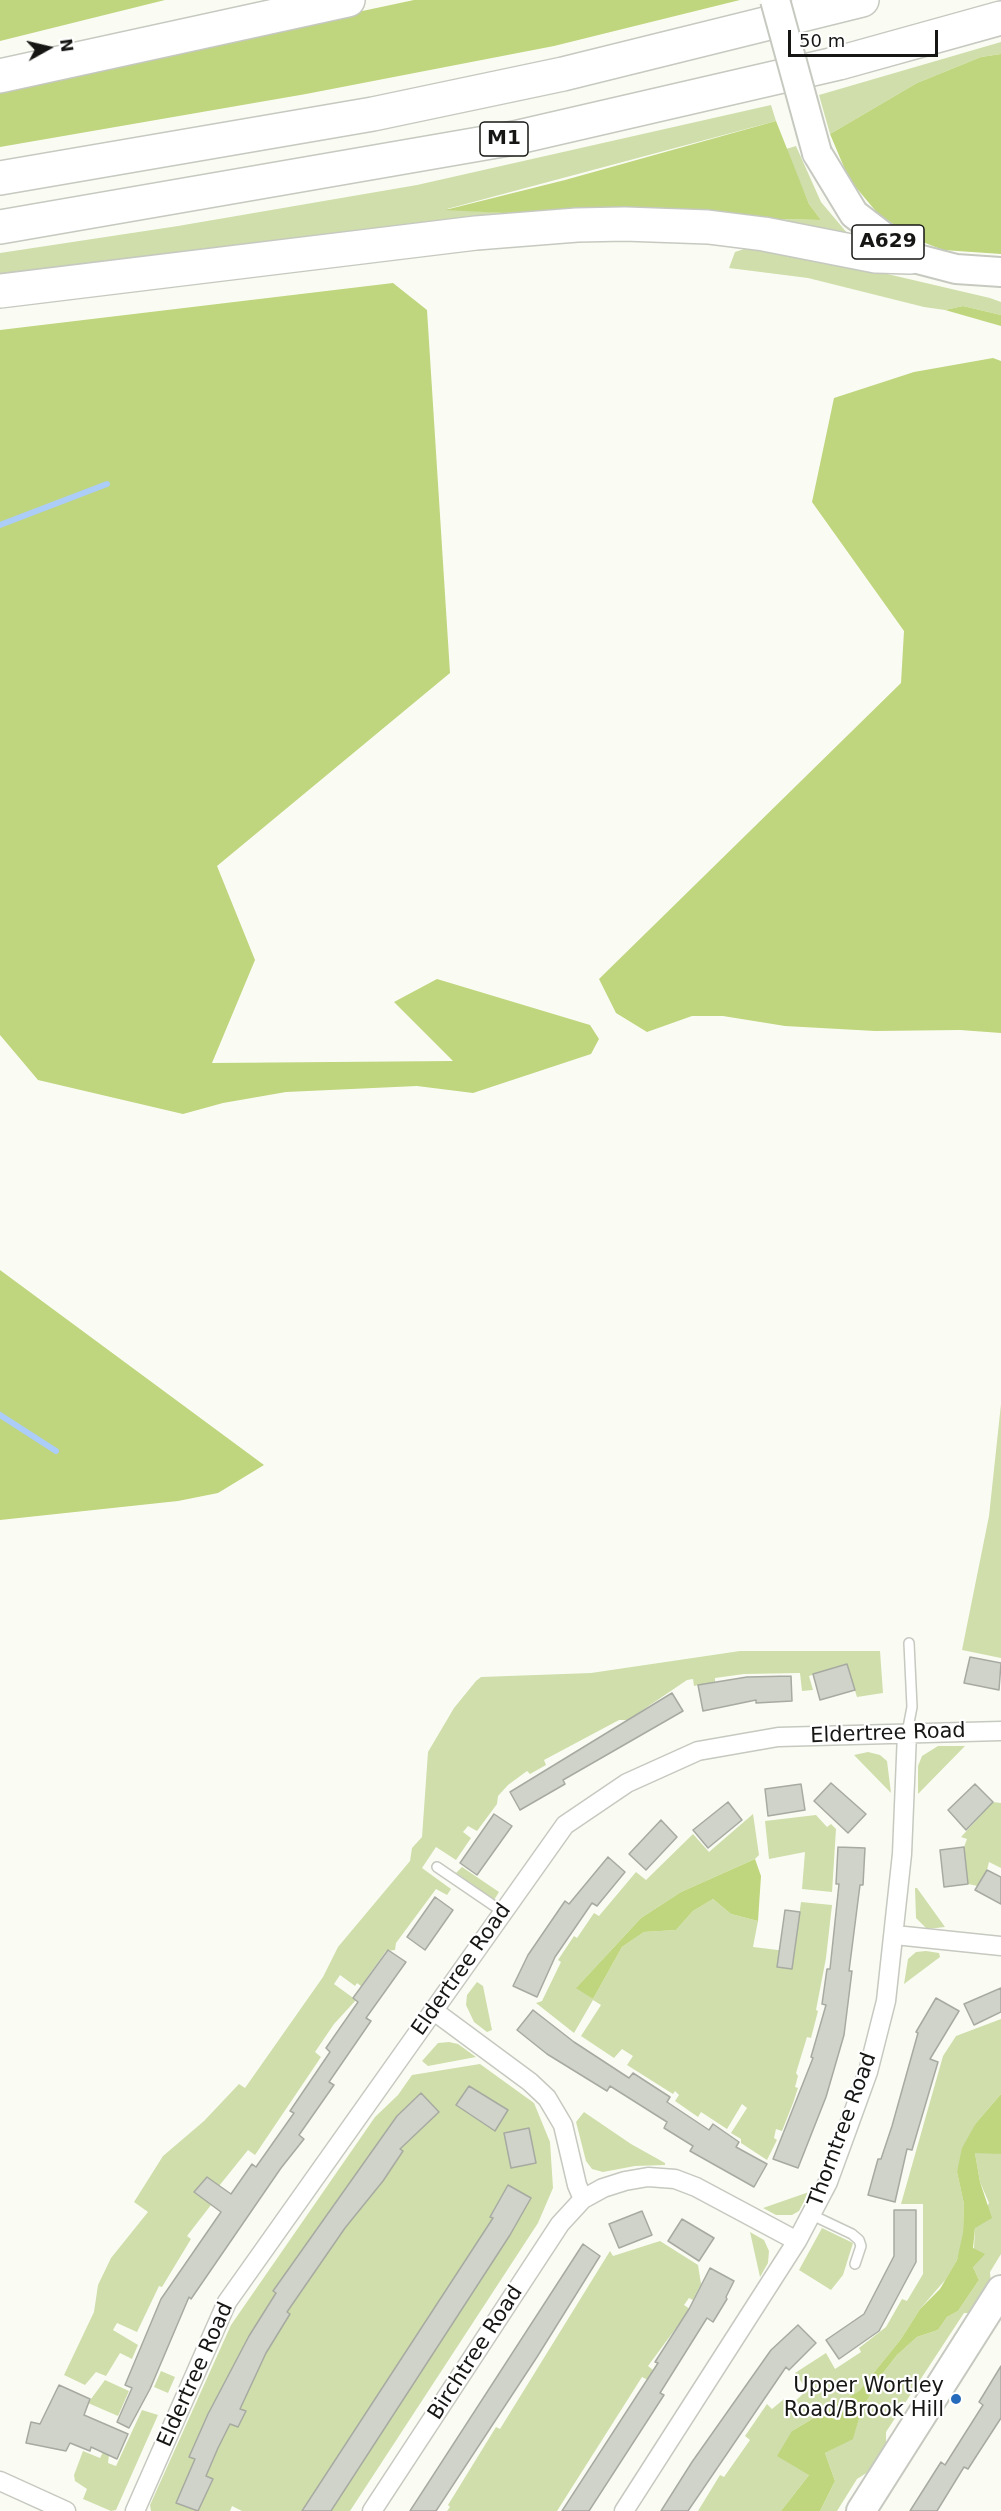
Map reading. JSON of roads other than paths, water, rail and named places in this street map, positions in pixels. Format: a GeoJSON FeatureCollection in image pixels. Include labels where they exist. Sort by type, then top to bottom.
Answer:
{"type":"FeatureCollection","features":[{"type":"Feature","properties":{"kind":"highway"},"geometry":{"type":"LineString","coordinates":[[0,75],[348,0]]}},
{"type":"Feature","properties":{"kind":"highway","name":"M1"},"geometry":{"type":"LineString","coordinates":[[0,178],[373,114],[563,74],[862,0]]}},
{"type":"Feature","properties":{"kind":"highway","name":"M1"},"geometry":{"type":"LineString","coordinates":[[0,227],[514,138],[816,68],[1001,18]]}},
{"type":"Feature","properties":{"kind":"highway"},"geometry":{"type":"LineString","coordinates":[[0,291],[476,233],[577,225],[708,227],[764,234],[876,256],[910,257]]}},
{"type":"Feature","properties":{"kind":"main road","name":"A629"},"geometry":{"type":"LineString","coordinates":[[776,0],[817,153],[854,214],[910,257],[956,269],[1000,273]]}},
{"type":"Feature","properties":{"kind":"main road"},"geometry":{"type":"LineString","coordinates":[[861,2511],[1001,2290]]}},
{"type":"Feature","properties":{"kind":"street","name":"Eldertree Road"},"geometry":{"type":"LineString","coordinates":[[135,2511],[227,2302],[565,1825],[627,1783],[699,1751],[778,1737],[1001,1731]]}},
{"type":"Feature","properties":{"kind":"street","name":"Thorntree Road"},"geometry":{"type":"LineString","coordinates":[[624,2511],[797,2241],[828,2182],[868,2072],[886,2001],[895,1935],[904,1820],[907,1733]]}},
{"type":"Feature","properties":{"kind":"street"},"geometry":{"type":"LineString","coordinates":[[895,1935],[1001,1946]]}},
{"type":"Feature","properties":{"kind":"street"},"geometry":{"type":"LineString","coordinates":[[434,2011],[530,2082],[547,2098],[566,2134],[577,2185],[584,2199]]}},
{"type":"Feature","properties":{"kind":"street","name":"Birchtree Road"},"geometry":{"type":"LineString","coordinates":[[372,2511],[560,2224],[584,2199],[603,2188],[626,2181],[648,2177],[675,2179],[696,2187],[797,2241]]}},
{"type":"Feature","properties":{"kind":"street"},"geometry":{"type":"LineString","coordinates":[[0,2481],[66,2511]]}},
{"type":"Feature","properties":{"kind":"lane"},"geometry":{"type":"LineString","coordinates":[[907,1733],[912,1707],[909,1642]]}},
{"type":"Feature","properties":{"kind":"lane"},"geometry":{"type":"LineString","coordinates":[[437,1868],[503,1912]]}},
{"type":"Feature","properties":{"kind":"lane"},"geometry":{"type":"LineString","coordinates":[[812,2215],[852,2234],[859,2240],[861,2246],[855,2264]]}},
{"type":"Feature","properties":{"kind":"waterway"},"geometry":{"type":"LineString","coordinates":[[0,525],[107,484]]}},
{"type":"Feature","properties":{"kind":"waterway"},"geometry":{"type":"LineString","coordinates":[[0,1415],[56,1451]]}},
{"type":"Feature","properties":{"kind":"place","name":"Upper Wortley Road/Brook Hill"},"geometry":{"type":"Point","coordinates":[956,2399]}}]}
